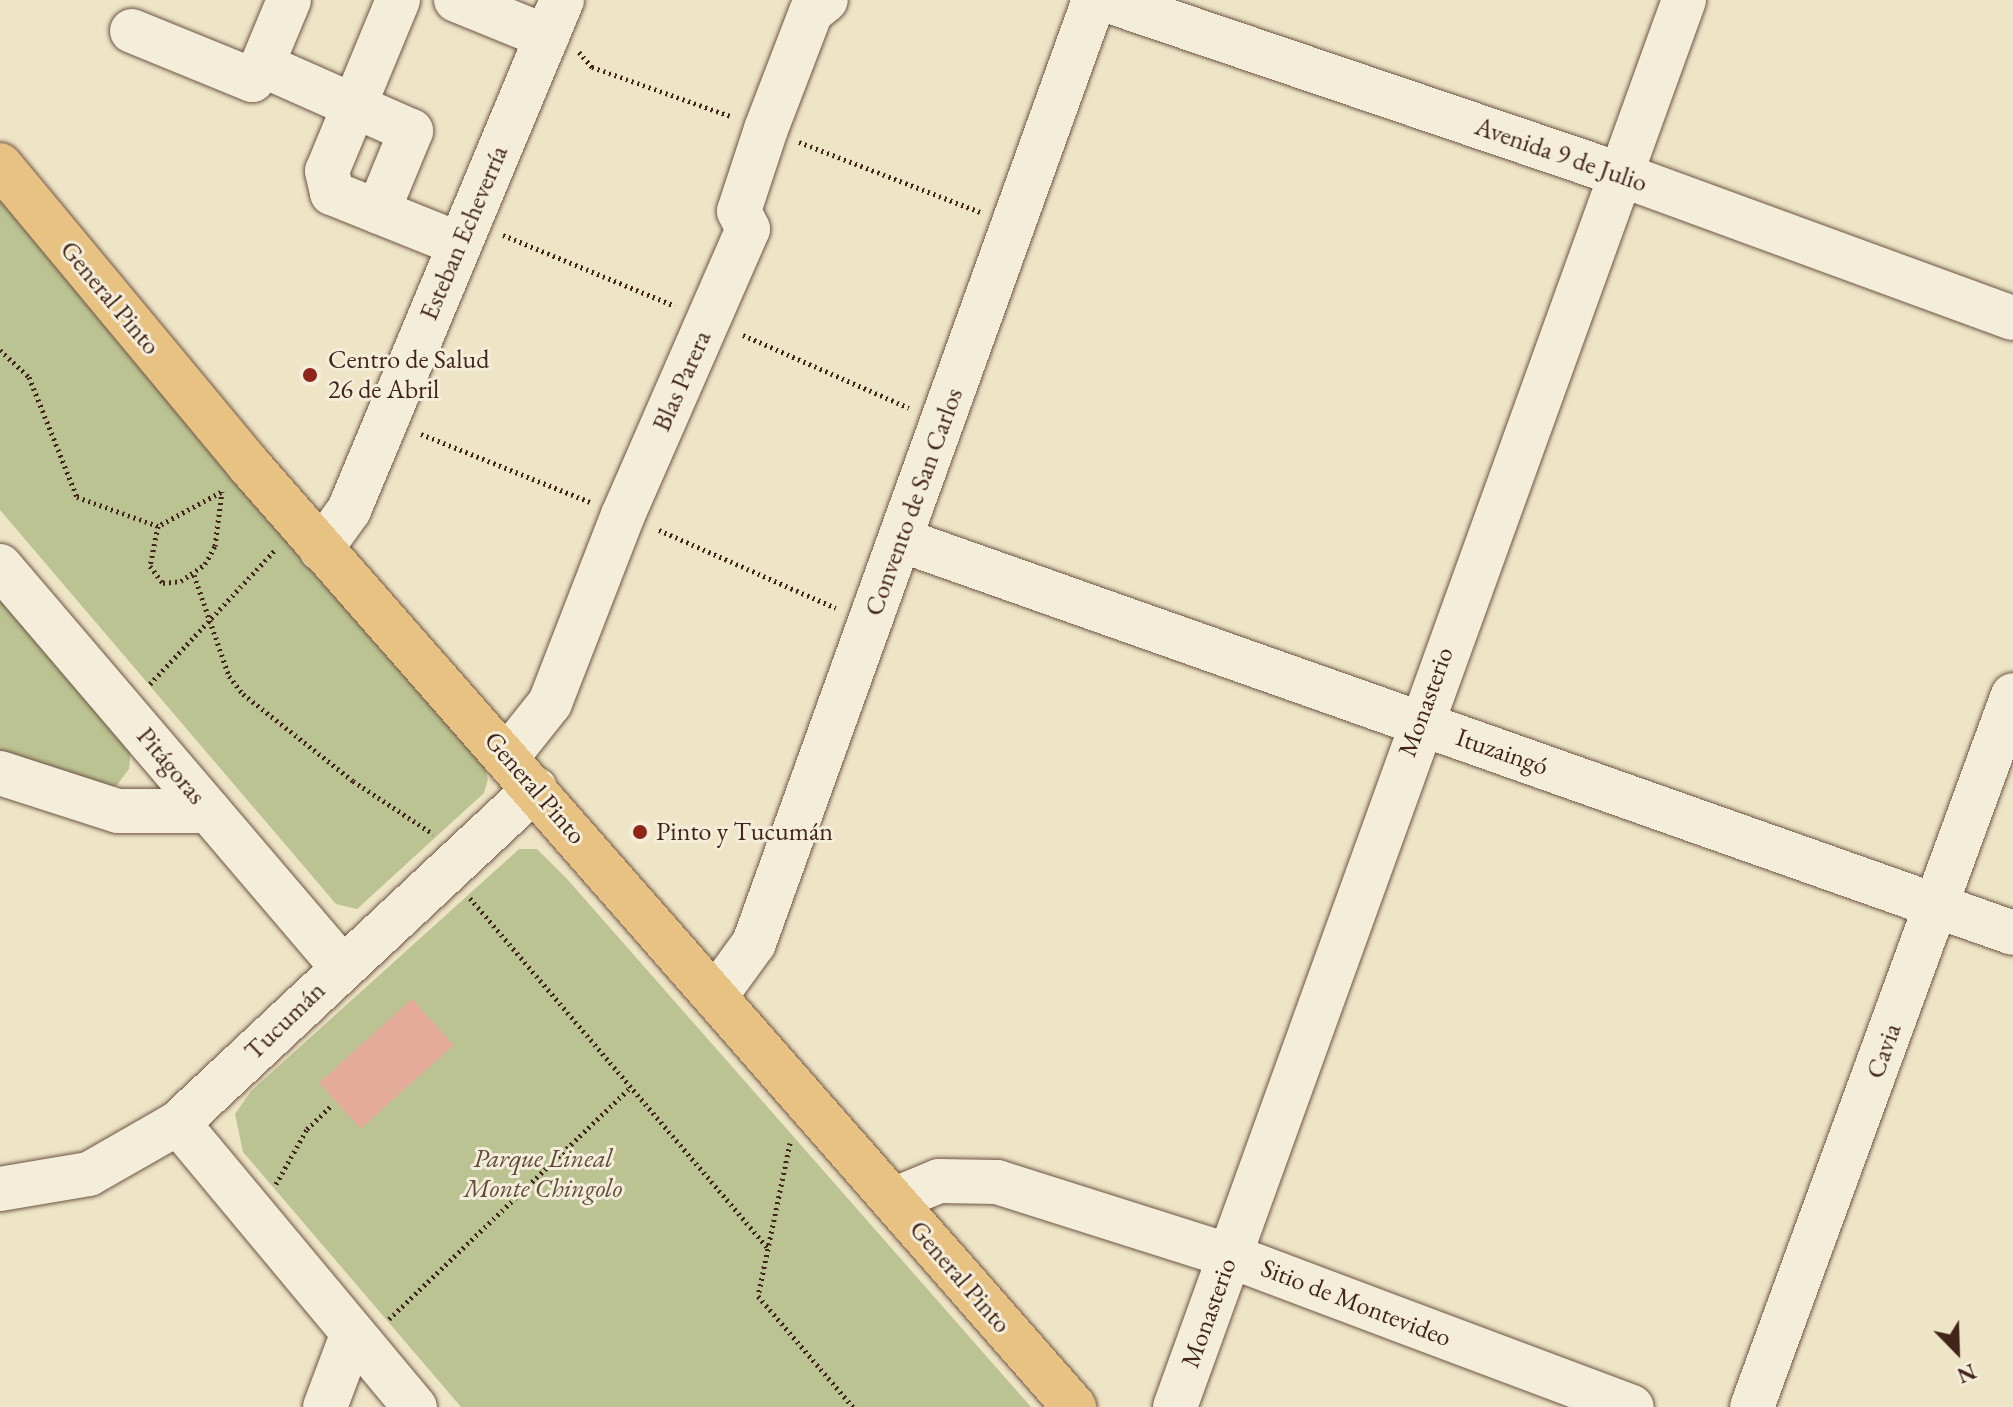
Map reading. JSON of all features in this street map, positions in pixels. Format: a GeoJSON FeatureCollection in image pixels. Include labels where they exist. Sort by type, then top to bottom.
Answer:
{"type":"FeatureCollection","features":[{"type":"Feature","properties":{"kind":"main road","name":"General Pinto"},"geometry":{"type":"LineString","coordinates":[[0,165],[235,478],[311,537],[717,994],[1074,1407]]}},
{"type":"Feature","properties":{"kind":"street"},"geometry":{"type":"LineString","coordinates":[[132,31],[252,80],[262,65],[289,0]]}},
{"type":"Feature","properties":{"kind":"street"},"geometry":{"type":"LineString","coordinates":[[398,0],[327,171],[332,193],[459,244]]}},
{"type":"Feature","properties":{"kind":"street"},"geometry":{"type":"LineString","coordinates":[[456,0],[554,18]]}},
{"type":"Feature","properties":{"kind":"street","name":"Blas Parera"},"geometry":{"type":"LineString","coordinates":[[521,773],[623,515],[748,229],[739,211],[766,129],[811,12],[826,0]]}},
{"type":"Feature","properties":{"kind":"street","name":"Convento de San Carlos"},"geometry":{"type":"LineString","coordinates":[[717,994],[754,943],[1094,0]]}},
{"type":"Feature","properties":{"kind":"street","name":"Avenida 9 de Julio"},"geometry":{"type":"LineString","coordinates":[[1106,0],[1619,174],[2013,318]]}},
{"type":"Feature","properties":{"kind":"street","name":"Monasterio"},"geometry":{"type":"LineString","coordinates":[[1175,1407],[1418,723],[1684,0]]}},
{"type":"Feature","properties":{"kind":"street","name":"Esteban Echeverría"},"geometry":{"type":"LineString","coordinates":[[311,537],[349,510],[554,18]]}},
{"type":"Feature","properties":{"kind":"street"},"geometry":{"type":"LineString","coordinates":[[262,65],[411,131],[378,211]]}},
{"type":"Feature","properties":{"kind":"street","name":"Ituzaingó"},"geometry":{"type":"LineString","coordinates":[[901,540],[2013,933]]}},
{"type":"Feature","properties":{"kind":"street","name":"Pitágoras"},"geometry":{"type":"LineString","coordinates":[[0,566],[342,967]]}},
{"type":"Feature","properties":{"kind":"street","name":"Cavia"},"geometry":{"type":"LineString","coordinates":[[1752,1407],[2013,695]]}},
{"type":"Feature","properties":{"kind":"street"},"geometry":{"type":"LineString","coordinates":[[0,773],[118,811],[209,811]]}},
{"type":"Feature","properties":{"kind":"street","name":"Tucumán"},"geometry":{"type":"LineString","coordinates":[[0,1189],[89,1174],[178,1123],[342,967],[521,773]]}},
{"type":"Feature","properties":{"kind":"street"},"geometry":{"type":"LineString","coordinates":[[178,1123],[366,1332],[415,1407]]}},
{"type":"Feature","properties":{"kind":"street","name":"Sitio de Montevideo"},"geometry":{"type":"LineString","coordinates":[[893,1200],[939,1181],[997,1182],[1230,1256],[1632,1407]]}},
{"type":"Feature","properties":{"kind":"street"},"geometry":{"type":"LineString","coordinates":[[325,1407],[366,1332]]}},
{"type":"Feature","properties":{"kind":"path"},"geometry":{"type":"LineString","coordinates":[[0,350],[29,377],[77,497],[158,526]]}},
{"type":"Feature","properties":{"kind":"path"},"geometry":{"type":"LineString","coordinates":[[416,421],[419,433],[623,515],[870,623]]}},
{"type":"Feature","properties":{"kind":"path"},"geometry":{"type":"LineString","coordinates":[[235,478],[215,546],[194,575],[172,584],[152,573],[149,552],[158,526],[235,478]]}},
{"type":"Feature","properties":{"kind":"path"},"geometry":{"type":"LineString","coordinates":[[142,694],[209,621],[311,537]]}},
{"type":"Feature","properties":{"kind":"path"},"geometry":{"type":"LineString","coordinates":[[194,575],[229,676],[259,711],[434,834]]}},
{"type":"Feature","properties":{"kind":"path"},"geometry":{"type":"LineString","coordinates":[[424,845],[444,825]]}},
{"type":"Feature","properties":{"kind":"path"},"geometry":{"type":"LineString","coordinates":[[463,890],[768,1248]]}},
{"type":"Feature","properties":{"kind":"path"},"geometry":{"type":"LineString","coordinates":[[366,1332],[631,1087]]}},
{"type":"Feature","properties":{"kind":"path"},"geometry":{"type":"LineString","coordinates":[[268,1198],[307,1129],[330,1107]]}},
{"type":"Feature","properties":{"kind":"path"},"geometry":{"type":"LineString","coordinates":[[792,1135],[758,1296],[853,1407]]}},
{"type":"Feature","properties":{"kind":"green space"},"geometry":{"type":"Polygon","coordinates":[[[0,200],[484,764],[488,779],[484,793],[357,909],[336,904],[0,510],[0,200]]]}},
{"type":"Feature","properties":{"kind":"green space"},"geometry":{"type":"Polygon","coordinates":[[[0,592],[131,749],[129,769],[117,785],[101,791],[0,757],[0,592]]]}},
{"type":"Feature","properties":{"kind":"green space","name":"Parque Lineal Monte Chingolo"},"geometry":{"type":"Polygon","coordinates":[[[519,849],[537,849],[568,880],[1031,1407],[461,1407],[243,1152],[235,1114],[251,1091],[519,849]]]}},
{"type":"Feature","properties":{"kind":"building"},"geometry":{"type":"Polygon","coordinates":[[[412,999],[453,1045],[361,1129],[319,1083],[412,999]]]}},
{"type":"Feature","properties":{"kind":"place","name":"Centro de Salud 26 de Abril"},"geometry":{"type":"Point","coordinates":[310,375]}},
{"type":"Feature","properties":{"kind":"place","name":"Pinto y Tucumán"},"geometry":{"type":"Point","coordinates":[640,832]}}]}
